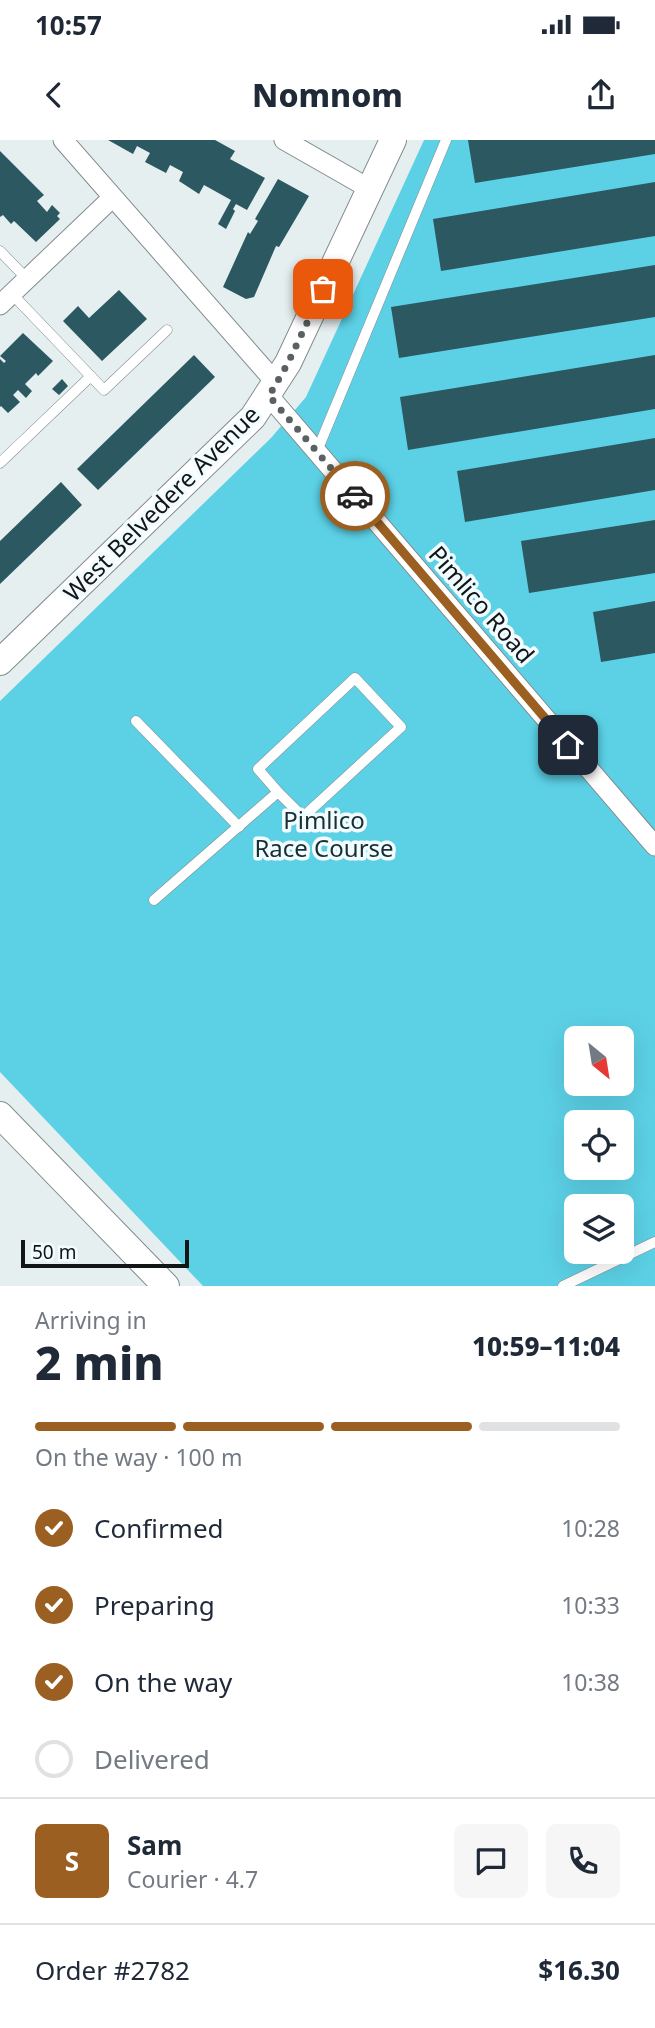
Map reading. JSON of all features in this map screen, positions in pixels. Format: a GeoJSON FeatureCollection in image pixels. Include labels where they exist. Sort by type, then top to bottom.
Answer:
{"type":"FeatureCollection","features":[{"type":"Feature","properties":{"kind":"main road","name":"West Belvedere Avenue"},"geometry":{"type":"LineString","coordinates":[[0,663],[253,417],[288,363],[393,140]]}},
{"type":"Feature","properties":{"kind":"main road"},"geometry":{"type":"LineString","coordinates":[[0,1115],[166,1286]]}},
{"type":"Feature","properties":{"kind":"street","name":"Pimlico Road"},"geometry":{"type":"LineString","coordinates":[[63,140],[272,389],[317,452],[655,846]]}},
{"type":"Feature","properties":{"kind":"street"},"geometry":{"type":"LineString","coordinates":[[284,140],[370,189]]}},
{"type":"Feature","properties":{"kind":"street"},"geometry":{"type":"LineString","coordinates":[[6,300],[113,197]]}},
{"type":"Feature","properties":{"kind":"lane"},"geometry":{"type":"LineString","coordinates":[[317,452],[446,140]]}},
{"type":"Feature","properties":{"kind":"lane"},"geometry":{"type":"LineString","coordinates":[[0,251],[27,279]]}},
{"type":"Feature","properties":{"kind":"lane"},"geometry":{"type":"LineString","coordinates":[[6,300],[104,390],[167,330]]}},
{"type":"Feature","properties":{"kind":"lane"},"geometry":{"type":"LineString","coordinates":[[0,463],[91,376]]}},
{"type":"Feature","properties":{"kind":"lane"},"geometry":{"type":"LineString","coordinates":[[355,678],[401,727],[303,817],[278,792],[258,769],[355,678]]}},
{"type":"Feature","properties":{"kind":"lane"},"geometry":{"type":"LineString","coordinates":[[136,721],[239,827]]}},
{"type":"Feature","properties":{"kind":"lane"},"geometry":{"type":"LineString","coordinates":[[154,900],[278,792]]}},
{"type":"Feature","properties":{"kind":"lane"},"geometry":{"type":"LineString","coordinates":[[563,1286],[655,1242]]}},
{"type":"Feature","properties":{"kind":"green space","name":"Pimlico Race Course"},"geometry":{"type":"Polygon","coordinates":[[[424,140],[655,140],[655,1286],[203,1286],[0,1072],[0,701],[271,438],[306,397],[424,140]]]}},
{"type":"Feature","properties":{"kind":"building"},"geometry":{"type":"Polygon","coordinates":[[[108,140],[215,140],[235,151],[230,159],[265,178],[247,210],[236,204],[226,229],[218,224],[231,200],[204,185],[199,194],[179,181],[183,172],[170,165],[166,173],[145,162],[150,153],[137,146],[133,154],[108,140]]]}},
{"type":"Feature","properties":{"kind":"building"},"geometry":{"type":"Polygon","coordinates":[[[468,140],[655,140],[655,154],[475,183],[468,140]]]}},
{"type":"Feature","properties":{"kind":"building"},"geometry":{"type":"Polygon","coordinates":[[[0,151],[44,195],[37,201],[47,212],[52,205],[60,213],[57,216],[60,219],[36,242],[14,221],[11,224],[3,215],[0,217],[0,151]]]}},
{"type":"Feature","properties":{"kind":"building"},"geometry":{"type":"Polygon","coordinates":[[[278,179],[309,196],[279,247],[276,246],[254,297],[246,299],[223,287],[248,232],[250,234],[258,221],[255,219],[278,179]]]}},
{"type":"Feature","properties":{"kind":"building"},"geometry":{"type":"Polygon","coordinates":[[[655,182],[655,236],[441,271],[433,219],[655,182]]]}},
{"type":"Feature","properties":{"kind":"building"},"geometry":{"type":"Polygon","coordinates":[[[655,265],[655,317],[399,358],[391,307],[655,265]]]}},
{"type":"Feature","properties":{"kind":"building"},"geometry":{"type":"Polygon","coordinates":[[[119,290],[147,319],[102,361],[63,321],[78,306],[89,318],[119,290]]]}},
{"type":"Feature","properties":{"kind":"building"},"geometry":{"type":"Polygon","coordinates":[[[23,333],[53,361],[25,384],[32,391],[26,398],[18,390],[13,395],[20,402],[8,413],[0,407],[0,359],[4,363],[6,361],[0,356],[23,333]]]}},
{"type":"Feature","properties":{"kind":"building"},"geometry":{"type":"Polygon","coordinates":[[[194,355],[215,377],[98,490],[77,469],[194,355]]]}},
{"type":"Feature","properties":{"kind":"building"},"geometry":{"type":"Polygon","coordinates":[[[655,355],[655,409],[408,450],[400,397],[655,355]]]}},
{"type":"Feature","properties":{"kind":"building"},"geometry":{"type":"Polygon","coordinates":[[[62,379],[68,386],[59,395],[52,389],[62,379]]]}},
{"type":"Feature","properties":{"kind":"building"},"geometry":{"type":"Polygon","coordinates":[[[655,438],[655,490],[465,522],[457,471],[655,438]]]}},
{"type":"Feature","properties":{"kind":"building"},"geometry":{"type":"Polygon","coordinates":[[[61,482],[82,505],[0,584],[0,541],[61,482]]]}},
{"type":"Feature","properties":{"kind":"building"},"geometry":{"type":"Polygon","coordinates":[[[655,520],[655,573],[529,593],[521,541],[655,520]]]}},
{"type":"Feature","properties":{"kind":"building"},"geometry":{"type":"Polygon","coordinates":[[[655,601],[655,653],[601,662],[593,612],[655,601]]]}},
{"type":"Feature","properties":{"kind":"way so far"},"geometry":{"type":"LineString","coordinates":[[323,289],[269,396],[355,496]]}},
{"type":"Feature","properties":{"kind":"route"},"geometry":{"type":"LineString","coordinates":[[355,496],[568,745]]}}]}
